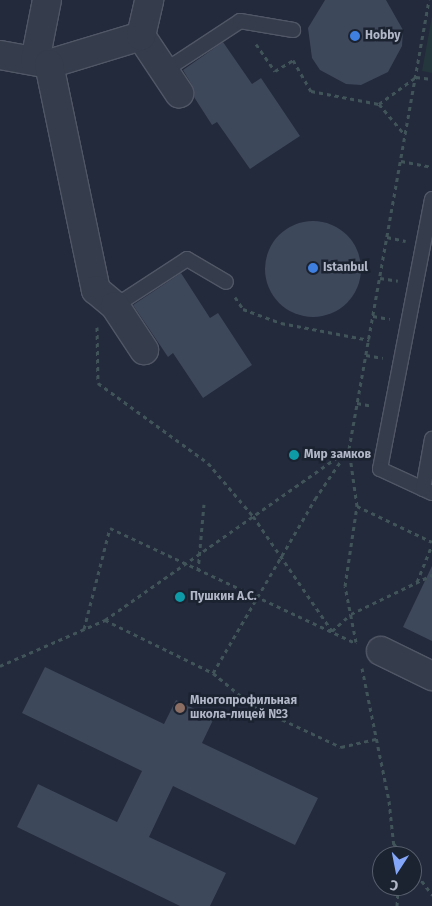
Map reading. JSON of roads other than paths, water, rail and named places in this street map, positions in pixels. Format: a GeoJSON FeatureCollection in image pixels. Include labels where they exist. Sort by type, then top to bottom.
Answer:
{"type":"FeatureCollection","features":[{"type":"Feature","properties":{"kind":"street"},"geometry":{"type":"LineString","coordinates":[[47,0],[42,63],[106,298],[144,350]]}},
{"type":"Feature","properties":{"kind":"street"},"geometry":{"type":"LineString","coordinates":[[149,0],[141,36],[179,93]]}},
{"type":"Feature","properties":{"kind":"street"},"geometry":{"type":"LineString","coordinates":[[0,55],[42,63],[141,36]]}},
{"type":"Feature","properties":{"kind":"street"},"geometry":{"type":"LineString","coordinates":[[381,652],[432,676]]}},
{"type":"Feature","properties":{"kind":"lane"},"geometry":{"type":"LineString","coordinates":[[164,71],[240,21],[293,30]]}},
{"type":"Feature","properties":{"kind":"lane"},"geometry":{"type":"LineString","coordinates":[[432,199],[380,470],[427,491],[432,439]]}},
{"type":"Feature","properties":{"kind":"lane"},"geometry":{"type":"LineString","coordinates":[[106,298],[187,259],[226,282]]}},
{"type":"Feature","properties":{"kind":"place","name":"Hobby"},"geometry":{"type":"Point","coordinates":[355,36]}},
{"type":"Feature","properties":{"kind":"place","name":"Istanbul"},"geometry":{"type":"Point","coordinates":[313,268]}},
{"type":"Feature","properties":{"kind":"place","name":"Мир замков"},"geometry":{"type":"Point","coordinates":[294,455]}},
{"type":"Feature","properties":{"kind":"place","name":"Пушкин А.С."},"geometry":{"type":"Point","coordinates":[180,597]}},
{"type":"Feature","properties":{"kind":"place","name":"Многопрофильная школа-лицей №3"},"geometry":{"type":"Point","coordinates":[180,708]}}]}
